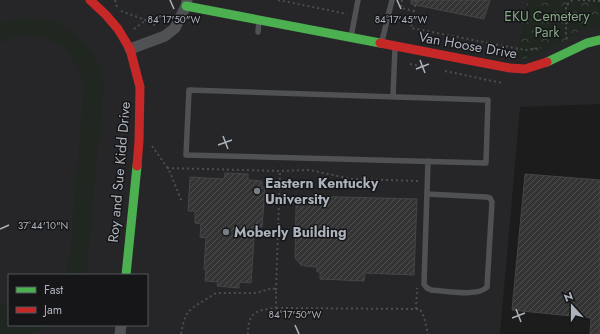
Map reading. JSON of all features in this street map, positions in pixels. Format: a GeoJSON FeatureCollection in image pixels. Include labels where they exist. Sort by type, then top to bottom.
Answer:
{"type":"FeatureCollection","features":[{"type":"Feature","properties":{"kind":"street","name":"Roy and Sue Kidd Drive"},"geometry":{"type":"LineString","coordinates":[[90,0],[106,14],[118,29],[130,49],[140,87],[139,141],[126,274]]}},
{"type":"Feature","properties":{"kind":"street"},"geometry":{"type":"LineString","coordinates":[[130,49],[165,36],[175,28],[187,3]]}},
{"type":"Feature","properties":{"kind":"street","name":"Van Hoose Drive"},"geometry":{"type":"LineString","coordinates":[[187,3],[259,20],[510,68],[525,69],[534,67],[572,51],[587,42],[600,40]]}},
{"type":"Feature","properties":{"kind":"lane"},"geometry":{"type":"LineString","coordinates":[[351,38],[358,0]]}},
{"type":"Feature","properties":{"kind":"lane"},"geometry":{"type":"LineString","coordinates":[[382,44],[392,0]]}},
{"type":"Feature","properties":{"kind":"lane"},"geometry":{"type":"LineString","coordinates":[[258,32],[259,20]]}},
{"type":"Feature","properties":{"kind":"lane"},"geometry":{"type":"LineString","coordinates":[[393,96],[395,46]]}},
{"type":"Feature","properties":{"kind":"lane"},"geometry":{"type":"LineString","coordinates":[[189,90],[393,96],[488,100],[486,163],[186,155],[189,90]]}},
{"type":"Feature","properties":{"kind":"lane"},"geometry":{"type":"LineString","coordinates":[[427,194],[490,198],[492,202],[487,286],[484,290],[476,292],[431,290],[426,288],[424,284],[428,161]]}},
{"type":"Feature","properties":{"kind":"path"},"geometry":{"type":"LineString","coordinates":[[116,0],[118,9],[157,26]]}},
{"type":"Feature","properties":{"kind":"path"},"geometry":{"type":"LineString","coordinates":[[278,0],[348,14]]}},
{"type":"Feature","properties":{"kind":"path"},"geometry":{"type":"LineString","coordinates":[[402,0],[401,8],[414,11]]}},
{"type":"Feature","properties":{"kind":"path"},"geometry":{"type":"LineString","coordinates":[[416,0],[411,28],[525,50],[544,48]]}},
{"type":"Feature","properties":{"kind":"path"},"geometry":{"type":"LineString","coordinates":[[572,51],[566,39],[566,6],[570,1],[600,1]]}},
{"type":"Feature","properties":{"kind":"path"},"geometry":{"type":"LineString","coordinates":[[133,30],[146,20]]}},
{"type":"Feature","properties":{"kind":"path"},"geometry":{"type":"LineString","coordinates":[[566,39],[573,36]]}},
{"type":"Feature","properties":{"kind":"path"},"geometry":{"type":"LineString","coordinates":[[151,143],[167,168],[182,202]]}},
{"type":"Feature","properties":{"kind":"path"},"geometry":{"type":"LineString","coordinates":[[167,168],[280,171],[309,170],[352,180],[420,181]]}},
{"type":"Feature","properties":{"kind":"path"},"geometry":{"type":"LineString","coordinates":[[276,308],[280,171]]}},
{"type":"Feature","properties":{"kind":"path"},"geometry":{"type":"LineString","coordinates":[[416,309],[417,287]]}},
{"type":"Feature","properties":{"kind":"path"},"geometry":{"type":"LineString","coordinates":[[180,334],[188,312],[216,293],[256,293],[273,288],[276,290]]}},
{"type":"Feature","properties":{"kind":"path"},"geometry":{"type":"LineString","coordinates":[[248,334],[248,325],[256,312],[276,308],[420,309],[424,317],[428,334]]}},
{"type":"Feature","properties":{"kind":"shaded area","name":"Eastern Kentucky University"},"geometry":{"type":"Polygon","coordinates":[[[0,0],[600,0],[600,104],[520,107],[500,334],[0,334],[0,0]]]}},
{"type":"Feature","properties":{"kind":"green space","name":"EKU Cemetery Park"},"geometry":{"type":"Polygon","coordinates":[[[527,0],[600,0],[600,26],[581,30],[557,46],[533,56],[521,59],[516,55],[527,0]]]}},
{"type":"Feature","properties":{"kind":"green space"},"geometry":{"type":"Polygon","coordinates":[[[30,18],[56,22],[76,35],[94,55],[104,81],[86,274],[64,274],[70,254],[84,86],[80,72],[73,59],[64,49],[41,37],[28,35],[14,37],[0,43],[0,25],[5,22],[30,18]]]}},
{"type":"Feature","properties":{"kind":"green space"},"geometry":{"type":"Polygon","coordinates":[[[0,304],[8,306],[8,326],[47,326],[32,334],[0,334],[0,304]]]}},
{"type":"Feature","properties":{"kind":"building"},"geometry":{"type":"Polygon","coordinates":[[[411,0],[490,0],[484,19],[411,4],[411,0]]]}},
{"type":"Feature","properties":{"kind":"building","name":"Moberly Building"},"geometry":{"type":"Polygon","coordinates":[[[225,173],[248,174],[248,180],[262,181],[262,187],[265,187],[262,227],[255,226],[251,283],[239,282],[239,288],[217,286],[218,282],[205,281],[206,269],[204,269],[206,238],[200,237],[201,224],[195,223],[195,211],[188,211],[190,177],[224,179],[225,173]]]}},
{"type":"Feature","properties":{"kind":"building"},"geometry":{"type":"Polygon","coordinates":[[[525,174],[600,180],[600,334],[590,334],[591,318],[512,310],[525,174]]]}},
{"type":"Feature","properties":{"kind":"building"},"geometry":{"type":"Polygon","coordinates":[[[304,196],[417,199],[414,275],[365,273],[364,281],[320,279],[320,272],[317,272],[317,267],[301,265],[295,258],[296,207],[297,203],[304,196]]]}},
{"type":"Feature","properties":{"kind":"traffic: fast"},"geometry":{"type":"LineString","coordinates":[[186,6],[380,43]]}},
{"type":"Feature","properties":{"kind":"traffic: fast"},"geometry":{"type":"LineString","coordinates":[[547,62],[587,43],[600,40]]}},
{"type":"Feature","properties":{"kind":"traffic: fast"},"geometry":{"type":"LineString","coordinates":[[126,274],[137,166]]}},
{"type":"Feature","properties":{"kind":"traffic: jam"},"geometry":{"type":"LineString","coordinates":[[90,0],[118,29],[130,49],[140,87],[137,166]]}},
{"type":"Feature","properties":{"kind":"traffic: jam"},"geometry":{"type":"LineString","coordinates":[[380,43],[510,68],[525,69],[547,62]]}},
{"type":"Feature","properties":{"kind":"place","name":"Eastern Kentucky University"},"geometry":{"type":"Point","coordinates":[257,191]}},
{"type":"Feature","properties":{"kind":"place","name":"Moberly Building"},"geometry":{"type":"Point","coordinates":[226,232]}}]}
